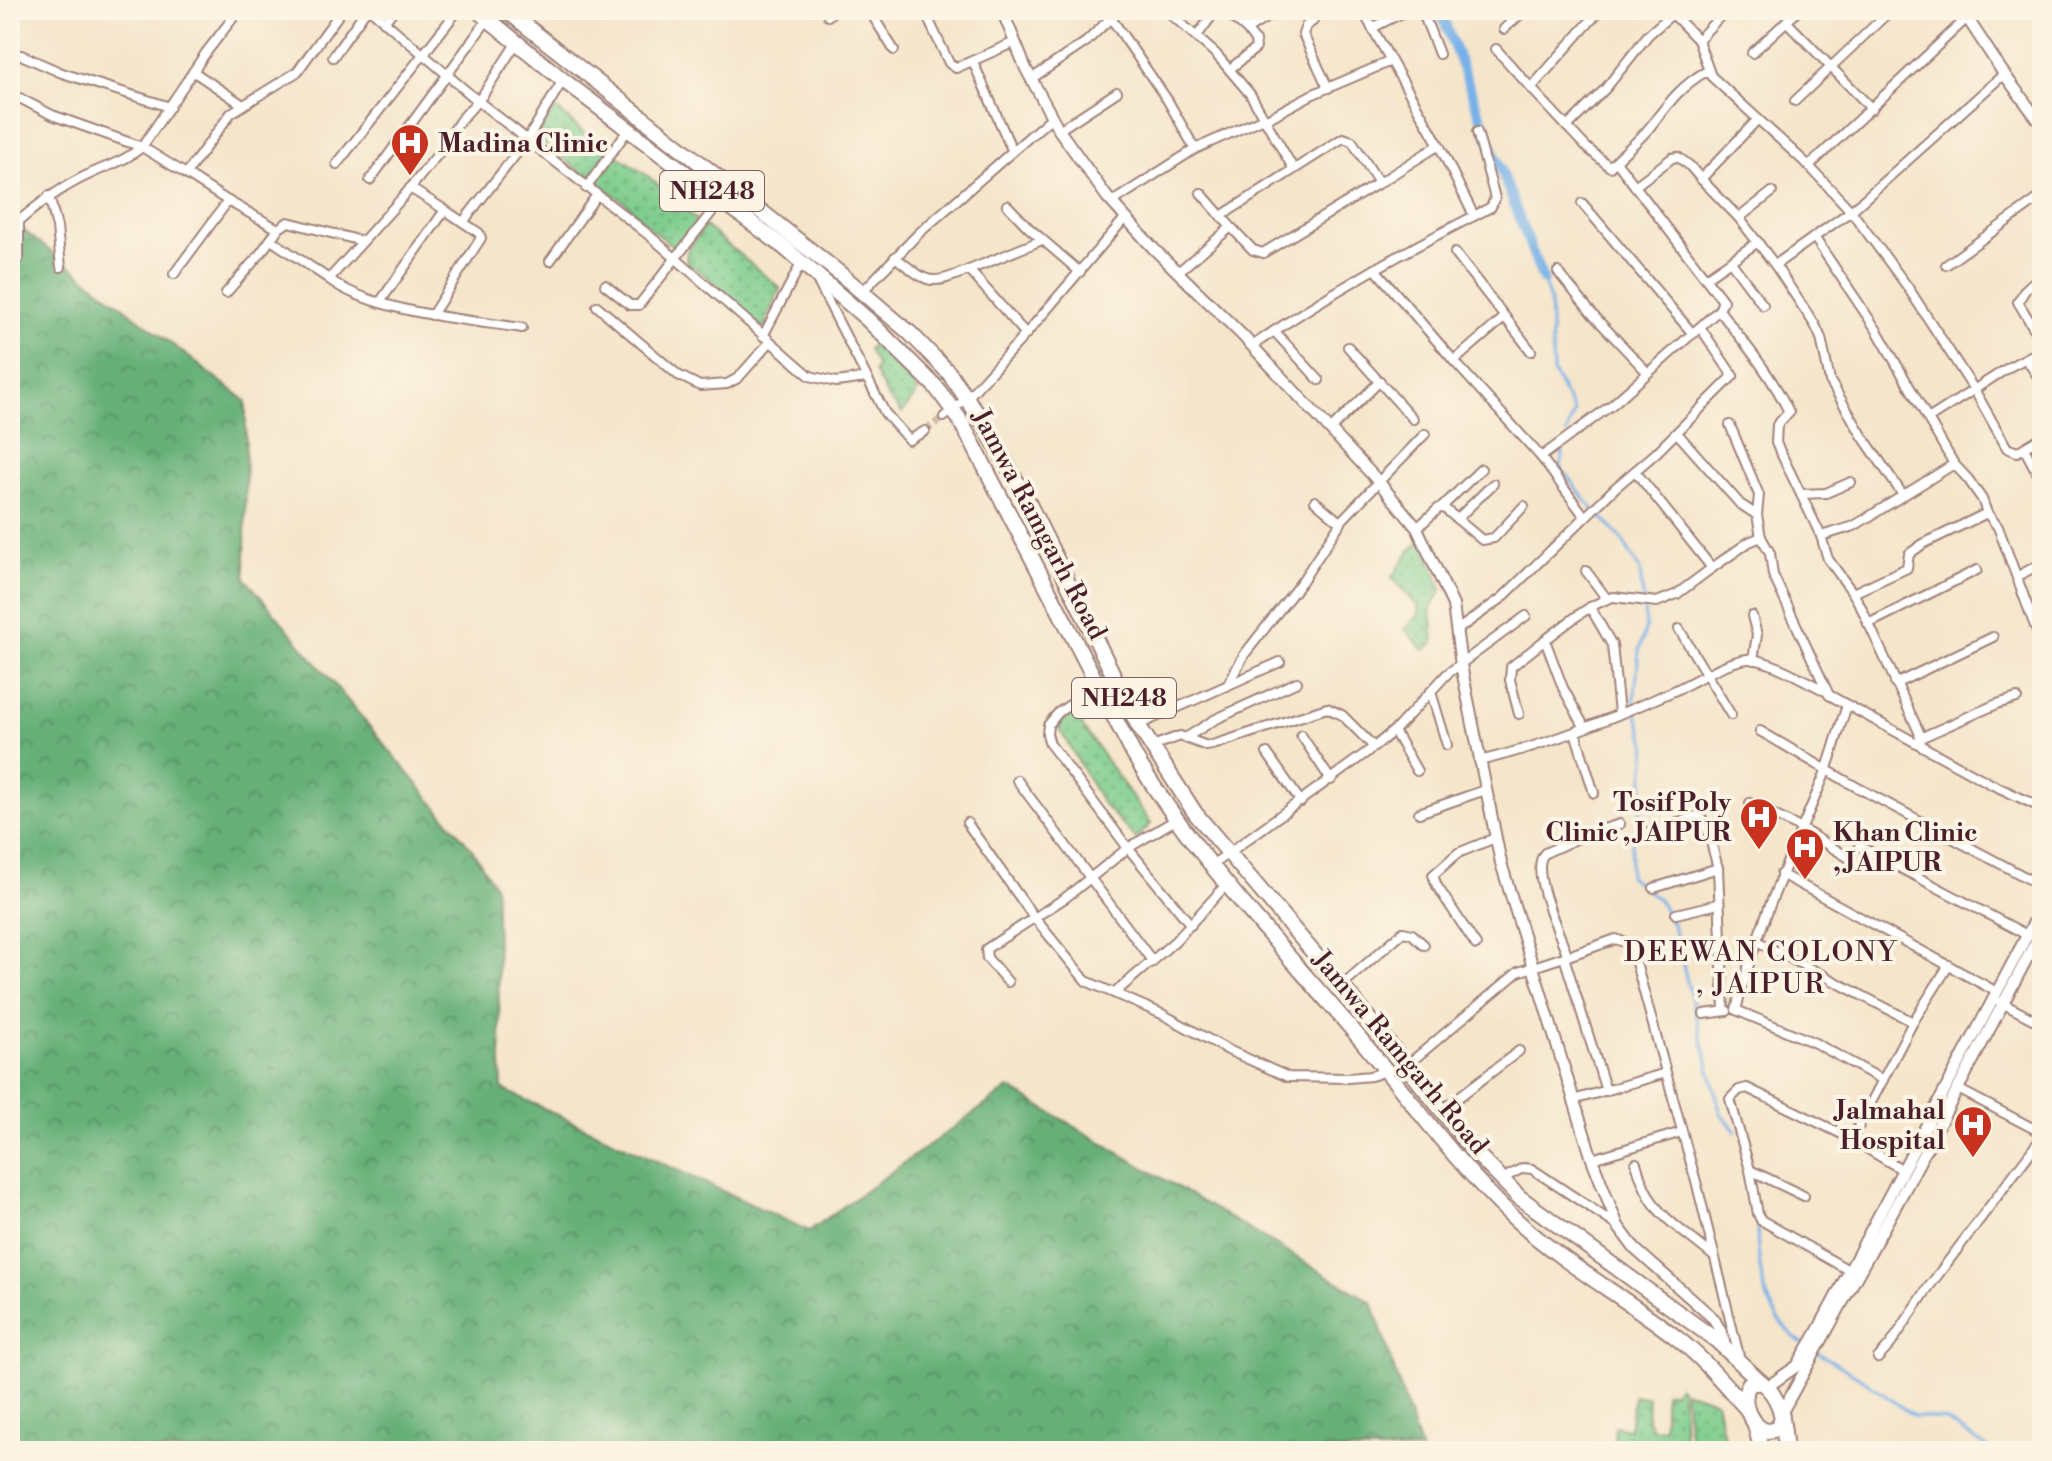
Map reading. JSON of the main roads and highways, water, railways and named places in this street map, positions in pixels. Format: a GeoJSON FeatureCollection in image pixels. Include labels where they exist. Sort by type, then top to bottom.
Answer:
{"type":"FeatureCollection","features":[{"type":"Feature","properties":{"kind":"highway","name":"Jamwa Ramgarh Road"},"geometry":{"type":"LineString","coordinates":[[508,10],[762,209],[926,349],[968,397],[1026,498],[1150,747],[1195,813],[1228,854],[1341,986],[1475,1152],[1502,1179],[1533,1208],[1725,1348],[1764,1385]]}},
{"type":"Feature","properties":{"kind":"highway","name":"Jamwa Ramgarh Road"},"geometry":{"type":"LineString","coordinates":[[482,14],[628,130],[723,199],[807,267],[913,362],[974,446],[1134,755],[1177,819],[1227,884],[1387,1071],[1455,1157],[1515,1219],[1681,1341],[1746,1408]]}},
{"type":"Feature","properties":{"kind":"highway"},"geometry":{"type":"LineString","coordinates":[[1746,1408],[1745,1393],[1749,1384],[1764,1385]]}},
{"type":"Feature","properties":{"kind":"highway","name":"NH248"},"geometry":{"type":"LineString","coordinates":[[1764,1385],[1782,1414],[1786,1451]]}},
{"type":"Feature","properties":{"kind":"highway","name":"NH248"},"geometry":{"type":"LineString","coordinates":[[1746,1408],[1755,1425],[1762,1451]]}},
{"type":"Feature","properties":{"kind":"highway"},"geometry":{"type":"LineString","coordinates":[[1755,1425],[1773,1431],[1778,1427],[1782,1414]]}},
{"type":"Feature","properties":{"kind":"waterway"},"geometry":{"type":"LineString","coordinates":[[1440,10],[1543,280]]}},
{"type":"Feature","properties":{"kind":"waterway"},"geometry":{"type":"LineString","coordinates":[[1543,280],[1550,301],[1553,372],[1574,412],[1566,434]]}},
{"type":"Feature","properties":{"kind":"waterway"},"geometry":{"type":"LineString","coordinates":[[1563,445],[1561,468],[1586,501],[1621,538],[1640,570],[1646,627],[1639,651],[1634,706],[1647,745],[1641,808],[1632,844],[1629,876],[1659,900],[1673,926],[1721,1114],[1736,1131]]}},
{"type":"Feature","properties":{"kind":"waterway"},"geometry":{"type":"LineString","coordinates":[[1757,1219],[1758,1256],[1771,1307],[1780,1322],[1807,1346]]}},
{"type":"Feature","properties":{"kind":"waterway"},"geometry":{"type":"LineString","coordinates":[[1817,1352],[1914,1416],[1945,1420],[1992,1451]]}},
{"type":"Feature","properties":{"kind":"tunnel"},"geometry":{"type":"LineString","coordinates":[[925,431],[944,417]]}},
{"type":"Feature","properties":{"kind":"place","name":"Madina Clinic"},"geometry":{"type":"Point","coordinates":[410,177]}},
{"type":"Feature","properties":{"kind":"place","name":"Tosif Poly Clinic , JAIPUR"},"geometry":{"type":"Point","coordinates":[1759,851]}},
{"type":"Feature","properties":{"kind":"place","name":"Khan Clinic , JAIPUR"},"geometry":{"type":"Point","coordinates":[1805,881]}},
{"type":"Feature","properties":{"kind":"place","name":"Jalmahal Hospital"},"geometry":{"type":"Point","coordinates":[1973,1159]}},
{"type":"Feature","properties":{"kind":"district","name":"DEEWAN COLONY , JAIPUR"},"geometry":{"type":"Point","coordinates":[1761,967]}}]}
